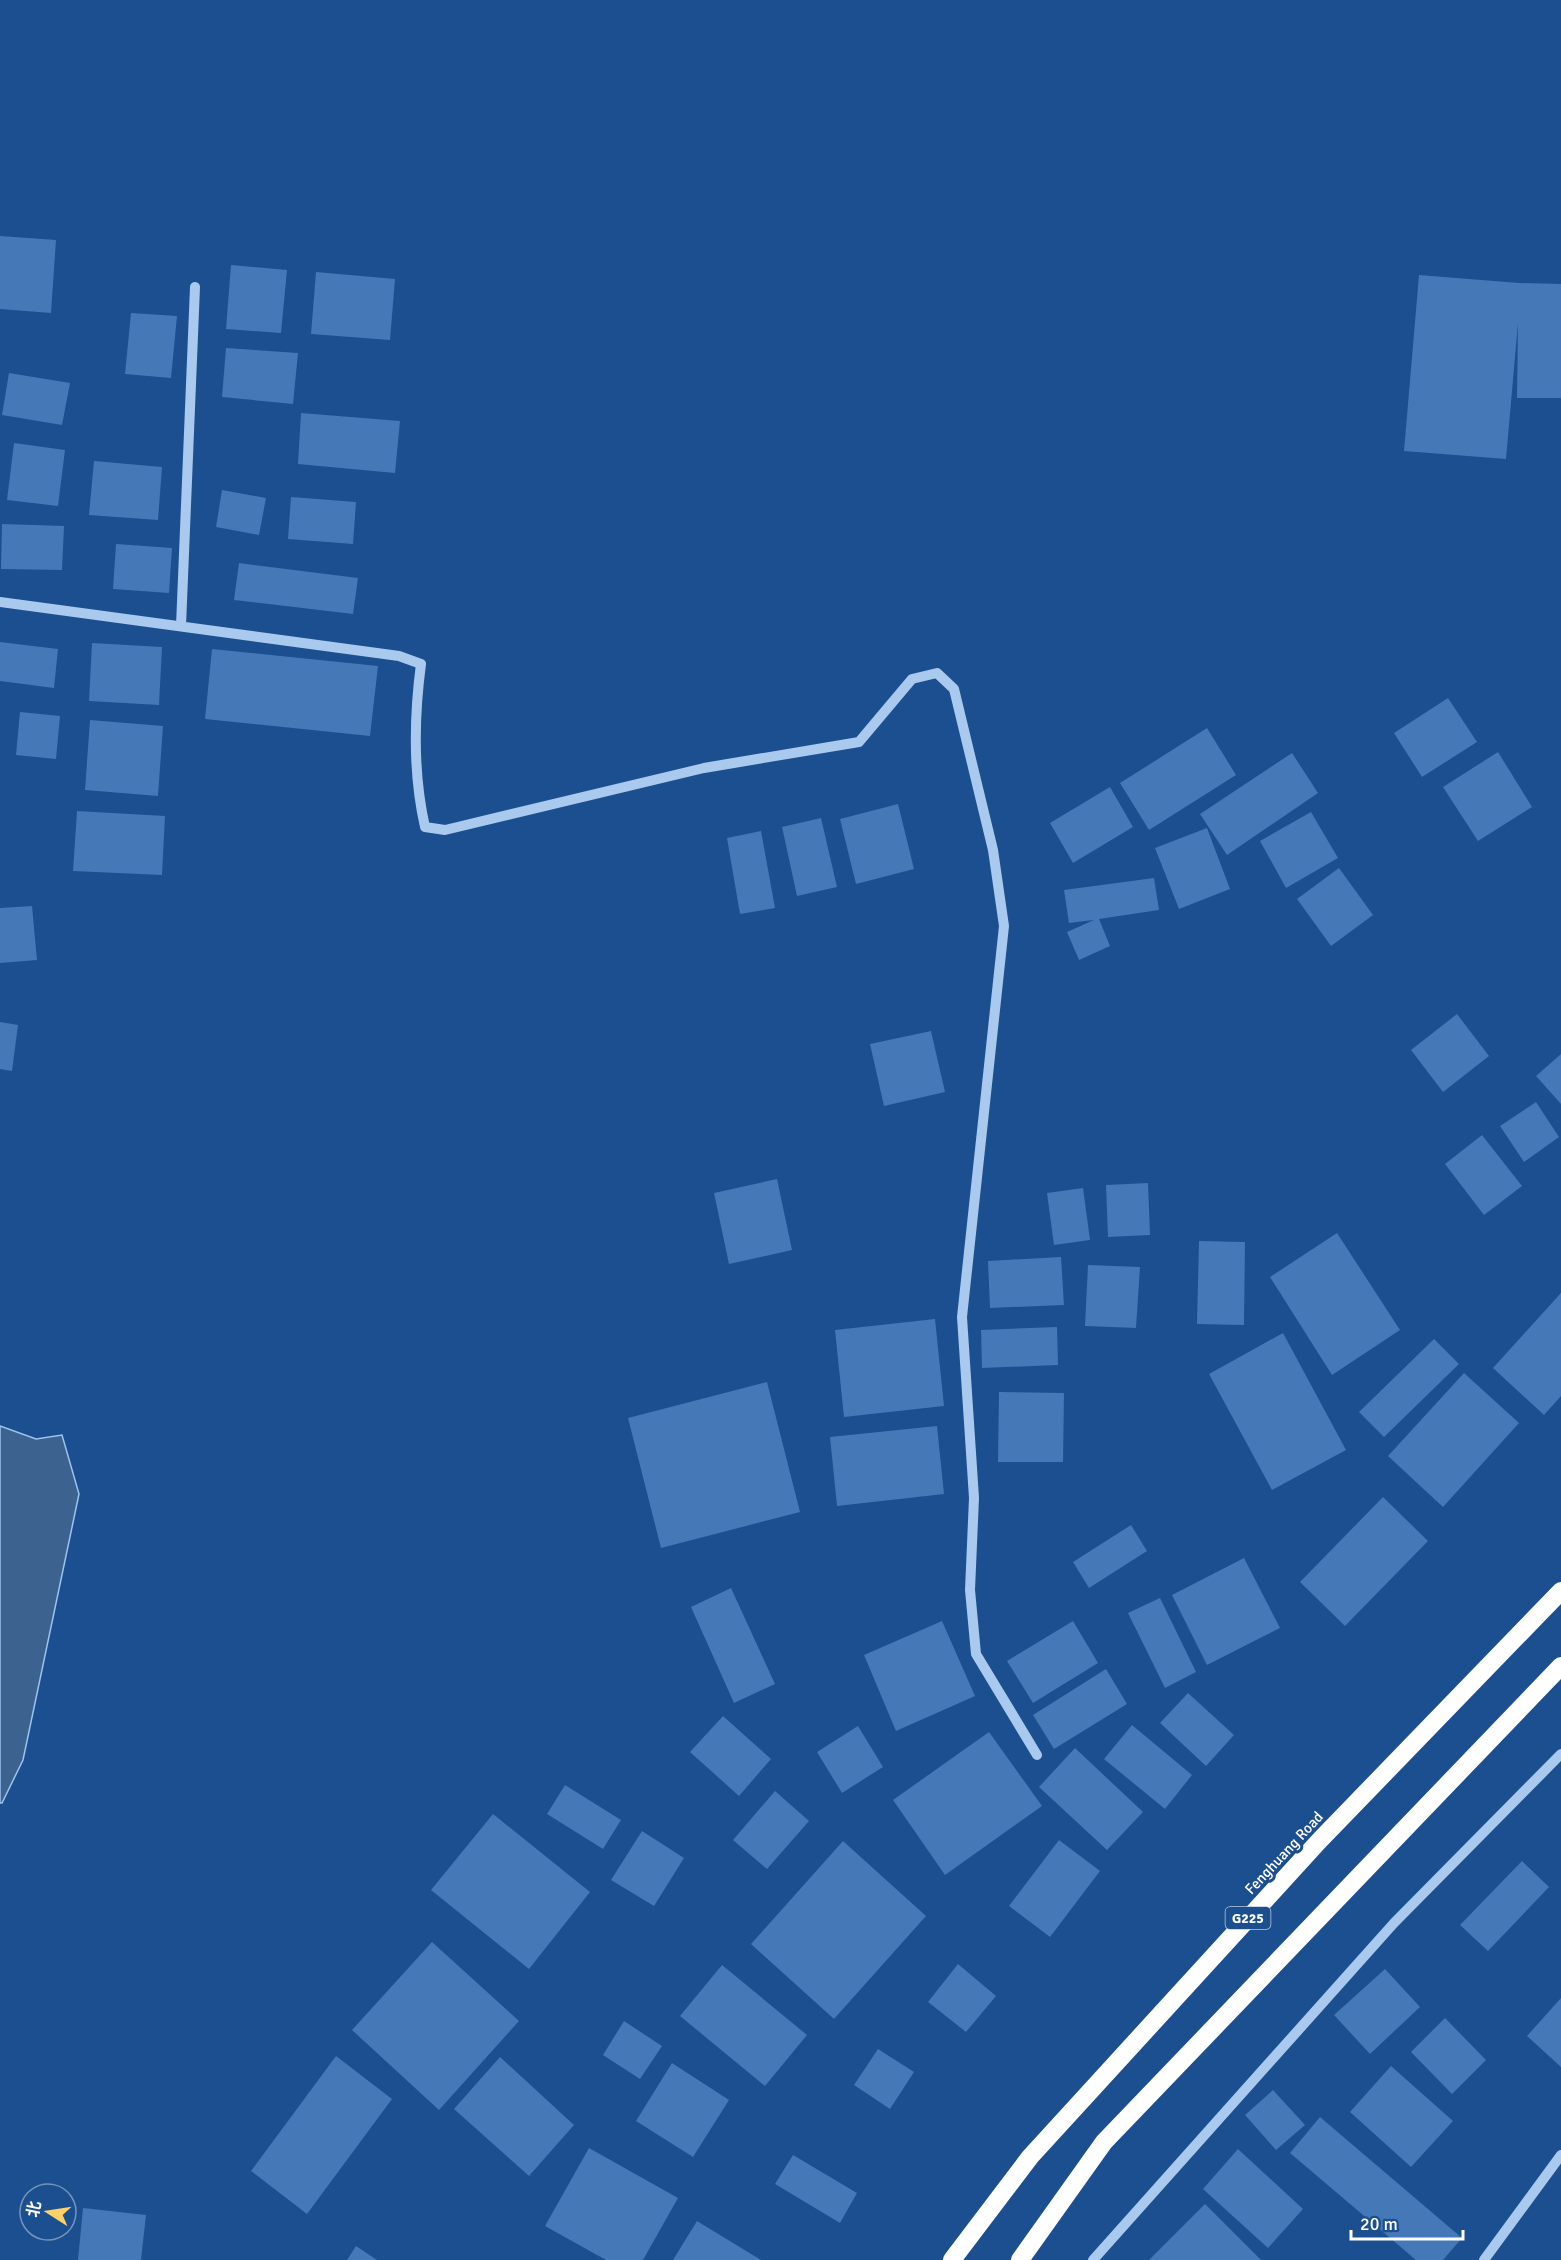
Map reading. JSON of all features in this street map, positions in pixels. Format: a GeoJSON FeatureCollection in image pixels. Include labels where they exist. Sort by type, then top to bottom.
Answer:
{"type":"FeatureCollection","features":[{"type":"Feature","properties":{"kind":"highway","name":"Fenghuang Road"},"geometry":{"type":"LineString","coordinates":[[952,2260],[1030,2157],[1318,1841],[1561,1591]]}},
{"type":"Feature","properties":{"kind":"highway"},"geometry":{"type":"LineString","coordinates":[[1020,2260],[1104,2142],[1561,1666]]}},
{"type":"Feature","properties":{"kind":"street"},"geometry":{"type":"LineString","coordinates":[[181,626],[195,287]]}},
{"type":"Feature","properties":{"kind":"street"},"geometry":{"type":"LineString","coordinates":[[0,602],[399,656],[421,664],[415,711],[420,804],[425,827],[446,830],[704,768],[859,742],[912,679],[937,673],[954,689],[993,850],[1004,926],[962,1317],[974,1498],[970,1590],[976,1654],[1037,1755]]}},
{"type":"Feature","properties":{"kind":"street"},"geometry":{"type":"LineString","coordinates":[[1093,2260],[1394,1923],[1561,1754]]}},
{"type":"Feature","properties":{"kind":"street"},"geometry":{"type":"LineString","coordinates":[[1484,2260],[1561,2155]]}},
{"type":"Feature","properties":{"kind":"water"},"geometry":{"type":"Polygon","coordinates":[[[0,1426],[36,1439],[62,1435],[79,1494],[23,1760],[2,1803],[0,1803],[0,1426]]]}},
{"type":"Feature","properties":{"kind":"building"},"geometry":{"type":"Polygon","coordinates":[[[0,236],[56,240],[51,313],[0,309],[0,236]]]}},
{"type":"Feature","properties":{"kind":"building"},"geometry":{"type":"Polygon","coordinates":[[[231,265],[287,270],[281,333],[226,329],[231,265]]]}},
{"type":"Feature","properties":{"kind":"building"},"geometry":{"type":"Polygon","coordinates":[[[316,272],[395,279],[390,340],[311,334],[316,272]]]}},
{"type":"Feature","properties":{"kind":"building"},"geometry":{"type":"Polygon","coordinates":[[[1419,275],[1561,284],[1561,398],[1517,398],[1518,323],[1506,459],[1404,451],[1419,275]]]}},
{"type":"Feature","properties":{"kind":"building"},"geometry":{"type":"Polygon","coordinates":[[[131,313],[177,316],[171,378],[125,374],[131,313]]]}},
{"type":"Feature","properties":{"kind":"building"},"geometry":{"type":"Polygon","coordinates":[[[226,348],[298,353],[293,404],[222,397],[226,348]]]}},
{"type":"Feature","properties":{"kind":"building"},"geometry":{"type":"Polygon","coordinates":[[[9,373],[70,383],[62,425],[2,415],[9,373]]]}},
{"type":"Feature","properties":{"kind":"building"},"geometry":{"type":"Polygon","coordinates":[[[301,413],[400,421],[395,473],[298,464],[301,413]]]}},
{"type":"Feature","properties":{"kind":"building"},"geometry":{"type":"Polygon","coordinates":[[[14,443],[65,450],[58,506],[7,500],[14,443]]]}},
{"type":"Feature","properties":{"kind":"building"},"geometry":{"type":"Polygon","coordinates":[[[94,461],[162,467],[158,520],[89,515],[94,461]]]}},
{"type":"Feature","properties":{"kind":"building"},"geometry":{"type":"Polygon","coordinates":[[[222,490],[266,498],[259,535],[216,527],[222,490]]]}},
{"type":"Feature","properties":{"kind":"building"},"geometry":{"type":"Polygon","coordinates":[[[291,497],[356,502],[353,544],[288,539],[291,497]]]}},
{"type":"Feature","properties":{"kind":"building"},"geometry":{"type":"Polygon","coordinates":[[[2,524],[64,526],[62,570],[1,569],[2,524]]]}},
{"type":"Feature","properties":{"kind":"building"},"geometry":{"type":"Polygon","coordinates":[[[116,544],[172,548],[169,593],[113,589],[116,544]]]}},
{"type":"Feature","properties":{"kind":"building"},"geometry":{"type":"Polygon","coordinates":[[[239,563],[358,578],[353,614],[234,600],[239,563]]]}},
{"type":"Feature","properties":{"kind":"building"},"geometry":{"type":"Polygon","coordinates":[[[0,642],[58,649],[54,688],[0,681],[0,642]]]}},
{"type":"Feature","properties":{"kind":"building"},"geometry":{"type":"Polygon","coordinates":[[[92,643],[162,647],[159,705],[89,701],[92,643]]]}},
{"type":"Feature","properties":{"kind":"building"},"geometry":{"type":"Polygon","coordinates":[[[212,649],[378,666],[370,736],[205,719],[212,649]]]}},
{"type":"Feature","properties":{"kind":"building"},"geometry":{"type":"Polygon","coordinates":[[[1448,698],[1477,742],[1422,777],[1394,733],[1448,698]]]}},
{"type":"Feature","properties":{"kind":"building"},"geometry":{"type":"Polygon","coordinates":[[[20,712],[60,716],[56,759],[16,755],[20,712]]]}},
{"type":"Feature","properties":{"kind":"building"},"geometry":{"type":"Polygon","coordinates":[[[90,720],[163,726],[158,796],[85,790],[90,720]]]}},
{"type":"Feature","properties":{"kind":"building"},"geometry":{"type":"Polygon","coordinates":[[[1207,728],[1236,775],[1149,830],[1120,783],[1207,728]]]}},
{"type":"Feature","properties":{"kind":"building"},"geometry":{"type":"Polygon","coordinates":[[[1498,752],[1532,807],[1478,841],[1443,787],[1498,752]]]}},
{"type":"Feature","properties":{"kind":"building"},"geometry":{"type":"Polygon","coordinates":[[[1292,753],[1318,793],[1227,855],[1200,814],[1292,753]]]}},
{"type":"Feature","properties":{"kind":"building"},"geometry":{"type":"Polygon","coordinates":[[[1110,787],[1133,827],[1073,863],[1050,823],[1110,787]]]}},
{"type":"Feature","properties":{"kind":"building"},"geometry":{"type":"Polygon","coordinates":[[[898,804],[914,869],[856,884],[840,819],[898,804]]]}},
{"type":"Feature","properties":{"kind":"building"},"geometry":{"type":"Polygon","coordinates":[[[77,811],[165,816],[162,875],[73,871],[77,811]]]}},
{"type":"Feature","properties":{"kind":"building"},"geometry":{"type":"Polygon","coordinates":[[[1311,812],[1338,858],[1286,888],[1260,841],[1311,812]]]}},
{"type":"Feature","properties":{"kind":"building"},"geometry":{"type":"Polygon","coordinates":[[[821,818],[837,887],[797,896],[782,827],[821,818]]]}},
{"type":"Feature","properties":{"kind":"building"},"geometry":{"type":"Polygon","coordinates":[[[1207,828],[1230,889],[1179,909],[1155,848],[1207,828]]]}},
{"type":"Feature","properties":{"kind":"building"},"geometry":{"type":"Polygon","coordinates":[[[761,831],[775,908],[740,914],[727,838],[761,831]]]}},
{"type":"Feature","properties":{"kind":"building"},"geometry":{"type":"Polygon","coordinates":[[[1339,868],[1373,915],[1331,946],[1297,899],[1339,868]]]}},
{"type":"Feature","properties":{"kind":"building"},"geometry":{"type":"Polygon","coordinates":[[[1154,878],[1159,910],[1099,919],[1110,946],[1079,960],[1067,932],[1094,920],[1069,923],[1064,890],[1154,878]]]}},
{"type":"Feature","properties":{"kind":"building"},"geometry":{"type":"Polygon","coordinates":[[[32,906],[37,960],[0,963],[0,908],[32,906]]]}},
{"type":"Feature","properties":{"kind":"building"},"geometry":{"type":"Polygon","coordinates":[[[1457,1014],[1489,1056],[1443,1092],[1411,1050],[1457,1014]]]}},
{"type":"Feature","properties":{"kind":"building"},"geometry":{"type":"Polygon","coordinates":[[[0,1022],[18,1025],[12,1071],[0,1069],[0,1022]]]}},
{"type":"Feature","properties":{"kind":"building"},"geometry":{"type":"Polygon","coordinates":[[[931,1031],[945,1092],[884,1106],[870,1044],[931,1031]]]}},
{"type":"Feature","properties":{"kind":"building"},"geometry":{"type":"Polygon","coordinates":[[[1561,1054],[1561,1104],[1536,1076],[1561,1054]]]}},
{"type":"Feature","properties":{"kind":"building"},"geometry":{"type":"Polygon","coordinates":[[[1536,1102],[1559,1137],[1524,1162],[1500,1126],[1536,1102]]]}},
{"type":"Feature","properties":{"kind":"building"},"geometry":{"type":"Polygon","coordinates":[[[1482,1135],[1522,1186],[1484,1215],[1445,1164],[1482,1135]]]}},
{"type":"Feature","properties":{"kind":"building"},"geometry":{"type":"Polygon","coordinates":[[[777,1179],[792,1250],[729,1264],[714,1193],[777,1179]]]}},
{"type":"Feature","properties":{"kind":"building"},"geometry":{"type":"Polygon","coordinates":[[[1148,1183],[1150,1235],[1108,1237],[1106,1185],[1148,1183]]]}},
{"type":"Feature","properties":{"kind":"building"},"geometry":{"type":"Polygon","coordinates":[[[1083,1188],[1090,1240],[1054,1245],[1047,1193],[1083,1188]]]}},
{"type":"Feature","properties":{"kind":"building"},"geometry":{"type":"Polygon","coordinates":[[[1337,1233],[1400,1330],[1332,1375],[1270,1277],[1337,1233]]]}},
{"type":"Feature","properties":{"kind":"building"},"geometry":{"type":"Polygon","coordinates":[[[1199,1241],[1245,1242],[1244,1325],[1197,1324],[1199,1241]]]}},
{"type":"Feature","properties":{"kind":"building"},"geometry":{"type":"Polygon","coordinates":[[[1061,1257],[1064,1305],[990,1308],[988,1261],[1061,1257]]]}},
{"type":"Feature","properties":{"kind":"building"},"geometry":{"type":"Polygon","coordinates":[[[1088,1265],[1140,1267],[1136,1328],[1085,1326],[1088,1265]]]}},
{"type":"Feature","properties":{"kind":"building"},"geometry":{"type":"Polygon","coordinates":[[[1561,1293],[1561,1396],[1544,1415],[1493,1368],[1561,1293]]]}},
{"type":"Feature","properties":{"kind":"building"},"geometry":{"type":"Polygon","coordinates":[[[935,1319],[944,1406],[844,1417],[835,1330],[935,1319]]]}},
{"type":"Feature","properties":{"kind":"building"},"geometry":{"type":"Polygon","coordinates":[[[1057,1327],[1058,1365],[982,1368],[981,1330],[1057,1327]]]}},
{"type":"Feature","properties":{"kind":"building"},"geometry":{"type":"Polygon","coordinates":[[[1283,1333],[1346,1450],[1272,1490],[1209,1374],[1283,1333]]]}},
{"type":"Feature","properties":{"kind":"building"},"geometry":{"type":"Polygon","coordinates":[[[1434,1339],[1459,1364],[1384,1437],[1359,1412],[1434,1339]]]}},
{"type":"Feature","properties":{"kind":"building"},"geometry":{"type":"Polygon","coordinates":[[[1464,1373],[1519,1423],[1443,1507],[1388,1456],[1464,1373]]]}},
{"type":"Feature","properties":{"kind":"building"},"geometry":{"type":"Polygon","coordinates":[[[767,1382],[800,1512],[661,1548],[628,1418],[767,1382]]]}},
{"type":"Feature","properties":{"kind":"building"},"geometry":{"type":"Polygon","coordinates":[[[999,1392],[1064,1393],[1063,1462],[998,1462],[999,1392]]]}},
{"type":"Feature","properties":{"kind":"building"},"geometry":{"type":"Polygon","coordinates":[[[937,1426],[944,1494],[837,1506],[830,1437],[937,1426]]]}},
{"type":"Feature","properties":{"kind":"building"},"geometry":{"type":"Polygon","coordinates":[[[1383,1497],[1428,1541],[1345,1626],[1300,1582],[1383,1497]]]}},
{"type":"Feature","properties":{"kind":"building"},"geometry":{"type":"Polygon","coordinates":[[[1131,1525],[1147,1551],[1089,1588],[1073,1562],[1131,1525]]]}},
{"type":"Feature","properties":{"kind":"building"},"geometry":{"type":"Polygon","coordinates":[[[1244,1558],[1280,1628],[1207,1665],[1172,1595],[1244,1558]]]}},
{"type":"Feature","properties":{"kind":"building"},"geometry":{"type":"Polygon","coordinates":[[[731,1588],[775,1684],[734,1703],[691,1607],[731,1588]]]}},
{"type":"Feature","properties":{"kind":"building"},"geometry":{"type":"Polygon","coordinates":[[[1160,1598],[1196,1672],[1165,1688],[1128,1613],[1160,1598]]]}},
{"type":"Feature","properties":{"kind":"building"},"geometry":{"type":"Polygon","coordinates":[[[942,1621],[975,1696],[896,1731],[864,1655],[942,1621]]]}},
{"type":"Feature","properties":{"kind":"building"},"geometry":{"type":"Polygon","coordinates":[[[1073,1621],[1098,1663],[1033,1703],[1007,1661],[1073,1621]]]}},
{"type":"Feature","properties":{"kind":"building"},"geometry":{"type":"Polygon","coordinates":[[[1106,1669],[1127,1704],[1054,1749],[1033,1715],[1106,1669]]]}},
{"type":"Feature","properties":{"kind":"building"},"geometry":{"type":"Polygon","coordinates":[[[1188,1693],[1234,1735],[1206,1766],[1160,1723],[1188,1693]]]}},
{"type":"Feature","properties":{"kind":"building"},"geometry":{"type":"Polygon","coordinates":[[[723,1716],[771,1759],[739,1796],[690,1752],[723,1716]]]}},
{"type":"Feature","properties":{"kind":"building"},"geometry":{"type":"Polygon","coordinates":[[[1132,1725],[1192,1775],[1165,1809],[1104,1759],[1132,1725]]]}},
{"type":"Feature","properties":{"kind":"building"},"geometry":{"type":"Polygon","coordinates":[[[858,1726],[883,1767],[842,1793],[817,1752],[858,1726]]]}},
{"type":"Feature","properties":{"kind":"building"},"geometry":{"type":"Polygon","coordinates":[[[989,1732],[1042,1806],[945,1875],[893,1800],[989,1732]]]}},
{"type":"Feature","properties":{"kind":"building"},"geometry":{"type":"Polygon","coordinates":[[[1075,1748],[1143,1812],[1107,1850],[1039,1787],[1075,1748]]]}},
{"type":"Feature","properties":{"kind":"building"},"geometry":{"type":"Polygon","coordinates":[[[565,1785],[621,1820],[603,1849],[547,1814],[565,1785]]]}},
{"type":"Feature","properties":{"kind":"building"},"geometry":{"type":"Polygon","coordinates":[[[775,1791],[809,1821],[767,1869],[733,1840],[775,1791]]]}},
{"type":"Feature","properties":{"kind":"building"},"geometry":{"type":"Polygon","coordinates":[[[493,1814],[590,1892],[529,1969],[431,1890],[493,1814]]]}},
{"type":"Feature","properties":{"kind":"building"},"geometry":{"type":"Polygon","coordinates":[[[642,1831],[684,1858],[654,1906],[611,1880],[642,1831]]]}},
{"type":"Feature","properties":{"kind":"building"},"geometry":{"type":"Polygon","coordinates":[[[1059,1840],[1100,1871],[1050,1937],[1009,1906],[1059,1840]]]}},
{"type":"Feature","properties":{"kind":"building"},"geometry":{"type":"Polygon","coordinates":[[[843,1841],[926,1916],[834,2019],[751,1944],[843,1841]]]}},
{"type":"Feature","properties":{"kind":"building"},"geometry":{"type":"Polygon","coordinates":[[[1522,1861],[1549,1887],[1488,1951],[1460,1925],[1522,1861]]]}},
{"type":"Feature","properties":{"kind":"building"},"geometry":{"type":"Polygon","coordinates":[[[432,1942],[519,2021],[439,2110],[352,2030],[432,1942]]]}},
{"type":"Feature","properties":{"kind":"building"},"geometry":{"type":"Polygon","coordinates":[[[958,1964],[996,1996],[966,2032],[928,2002],[958,1964]]]}},
{"type":"Feature","properties":{"kind":"building"},"geometry":{"type":"Polygon","coordinates":[[[722,1965],[807,2035],[765,2086],[680,2016],[722,1965]]]}},
{"type":"Feature","properties":{"kind":"building"},"geometry":{"type":"Polygon","coordinates":[[[1385,1969],[1420,2007],[1370,2054],[1334,2015],[1385,1969]]]}},
{"type":"Feature","properties":{"kind":"building"},"geometry":{"type":"Polygon","coordinates":[[[1561,1998],[1561,2067],[1527,2036],[1561,1998]]]}},
{"type":"Feature","properties":{"kind":"building"},"geometry":{"type":"Polygon","coordinates":[[[1445,2018],[1486,2060],[1452,2094],[1411,2052],[1445,2018]]]}},
{"type":"Feature","properties":{"kind":"building"},"geometry":{"type":"Polygon","coordinates":[[[624,2021],[662,2046],[640,2079],[603,2055],[624,2021]]]}},
{"type":"Feature","properties":{"kind":"building"},"geometry":{"type":"Polygon","coordinates":[[[878,2049],[914,2072],[890,2109],[854,2085],[878,2049]]]}},
{"type":"Feature","properties":{"kind":"building"},"geometry":{"type":"Polygon","coordinates":[[[336,2056],[392,2099],[307,2214],[251,2171],[336,2056]]]}},
{"type":"Feature","properties":{"kind":"building"},"geometry":{"type":"Polygon","coordinates":[[[500,2057],[574,2125],[529,2176],[454,2109],[500,2057]]]}},
{"type":"Feature","properties":{"kind":"building"},"geometry":{"type":"Polygon","coordinates":[[[672,2063],[729,2100],[693,2157],[636,2121],[672,2063]]]}},
{"type":"Feature","properties":{"kind":"building"},"geometry":{"type":"Polygon","coordinates":[[[1391,2066],[1453,2121],[1411,2167],[1350,2112],[1391,2066]]]}},
{"type":"Feature","properties":{"kind":"building"},"geometry":{"type":"Polygon","coordinates":[[[1273,2090],[1305,2125],[1276,2150],[1245,2115],[1273,2090]]]}},
{"type":"Feature","properties":{"kind":"building"},"geometry":{"type":"Polygon","coordinates":[[[1320,2117],[1462,2238],[1443,2260],[1416,2260],[1290,2153],[1320,2117]]]}},
{"type":"Feature","properties":{"kind":"building"},"geometry":{"type":"Polygon","coordinates":[[[589,2148],[678,2198],[643,2260],[606,2260],[545,2226],[589,2148]]]}},
{"type":"Feature","properties":{"kind":"building"},"geometry":{"type":"Polygon","coordinates":[[[1238,2149],[1303,2209],[1268,2248],[1203,2189],[1238,2149]]]}},
{"type":"Feature","properties":{"kind":"building"},"geometry":{"type":"Polygon","coordinates":[[[793,2155],[857,2193],[840,2223],[775,2184],[793,2155]]]}},
{"type":"Feature","properties":{"kind":"building"},"geometry":{"type":"Polygon","coordinates":[[[1205,2204],[1261,2260],[1149,2260],[1205,2204]]]}},
{"type":"Feature","properties":{"kind":"building"},"geometry":{"type":"Polygon","coordinates":[[[83,2208],[146,2215],[141,2260],[78,2260],[83,2208]]]}},
{"type":"Feature","properties":{"kind":"building"},"geometry":{"type":"Polygon","coordinates":[[[697,2221],[761,2260],[673,2260],[697,2221]]]}},
{"type":"Feature","properties":{"kind":"building"},"geometry":{"type":"Polygon","coordinates":[[[356,2246],[377,2260],[347,2260],[356,2246]]]}}]}
